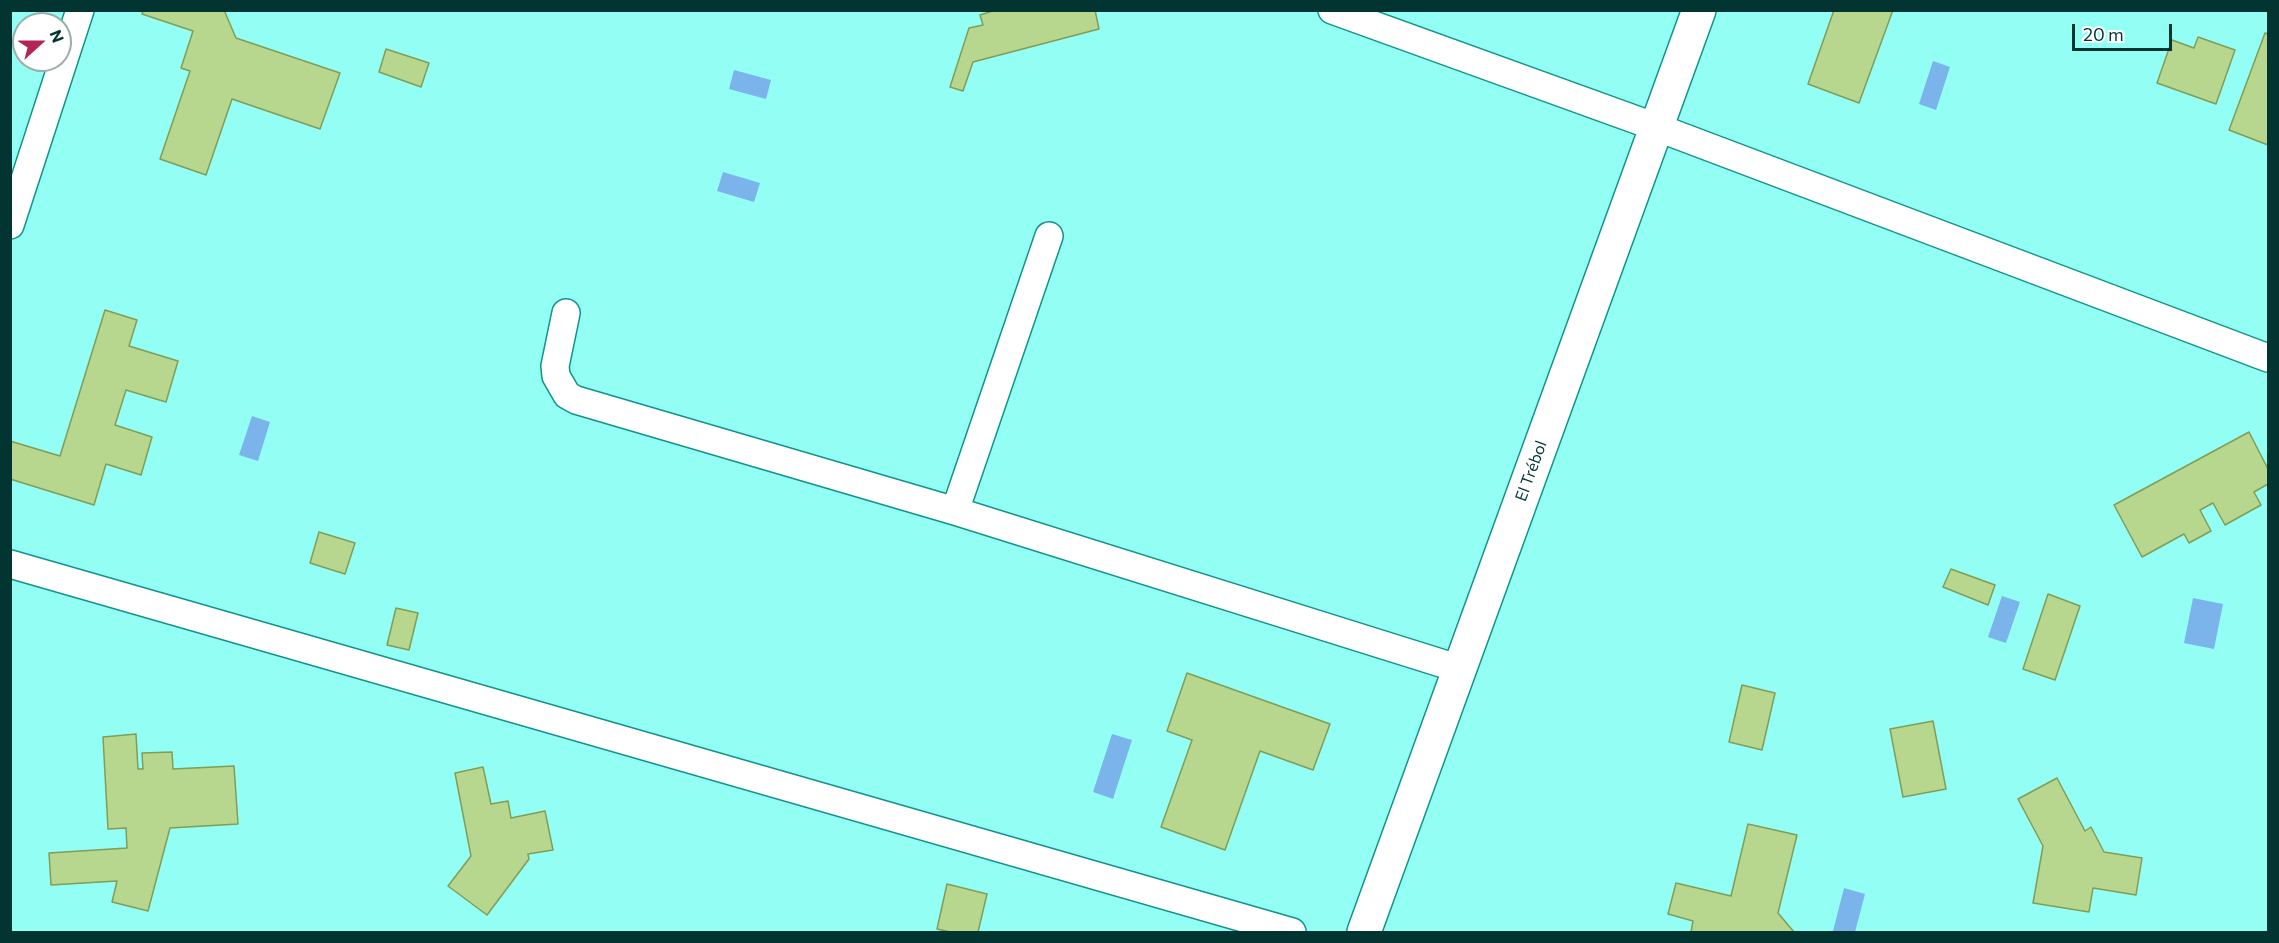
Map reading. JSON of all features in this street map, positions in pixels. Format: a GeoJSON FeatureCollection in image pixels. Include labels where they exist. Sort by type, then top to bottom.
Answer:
{"type":"FeatureCollection","features":[{"type":"Feature","properties":{"kind":"main road","name":"El Trébol"},"geometry":{"type":"LineString","coordinates":[[1364,933],[1699,10]]}},
{"type":"Feature","properties":{"kind":"street"},"geometry":{"type":"LineString","coordinates":[[10,225],[80,10]]}},
{"type":"Feature","properties":{"kind":"street"},"geometry":{"type":"LineString","coordinates":[[1332,10],[1656,127],[2268,358]]}},
{"type":"Feature","properties":{"kind":"street"},"geometry":{"type":"LineString","coordinates":[[955,511],[1049,236]]}},
{"type":"Feature","properties":{"kind":"street"},"geometry":{"type":"LineString","coordinates":[[566,313],[555,366],[556,376],[567,394],[576,400],[955,511],[1460,669]]}},
{"type":"Feature","properties":{"kind":"street"},"geometry":{"type":"LineString","coordinates":[[10,564],[1292,933]]}},
{"type":"Feature","properties":{"kind":"water"},"geometry":{"type":"Polygon","coordinates":[[[1933,61],[1950,67],[1936,110],[1919,104],[1933,61]]]}},
{"type":"Feature","properties":{"kind":"water"},"geometry":{"type":"Polygon","coordinates":[[[734,70],[771,80],[766,99],[729,89],[734,70]]]}},
{"type":"Feature","properties":{"kind":"water"},"geometry":{"type":"Polygon","coordinates":[[[723,172],[760,183],[754,202],[717,191],[723,172]]]}},
{"type":"Feature","properties":{"kind":"water"},"geometry":{"type":"Polygon","coordinates":[[[252,416],[270,422],[258,461],[239,455],[252,416]]]}},
{"type":"Feature","properties":{"kind":"water"},"geometry":{"type":"Polygon","coordinates":[[[2002,596],[2020,602],[2006,643],[1988,637],[2002,596]]]}},
{"type":"Feature","properties":{"kind":"water"},"geometry":{"type":"Polygon","coordinates":[[[2193,598],[2223,604],[2214,649],[2184,643],[2193,598]]]}},
{"type":"Feature","properties":{"kind":"water"},"geometry":{"type":"Polygon","coordinates":[[[1112,734],[1132,740],[1113,799],[1093,792],[1112,734]]]}},
{"type":"Feature","properties":{"kind":"water"},"geometry":{"type":"Polygon","coordinates":[[[1844,888],[1865,894],[1855,932],[1833,931],[1844,888]]]}},
{"type":"Feature","properties":{"kind":"building"},"geometry":{"type":"Polygon","coordinates":[[[143,10],[224,10],[236,38],[340,73],[320,129],[232,99],[206,175],[160,159],[190,71],[181,68],[193,31],[142,14],[143,10]]]}},
{"type":"Feature","properties":{"kind":"building"},"geometry":{"type":"Polygon","coordinates":[[[996,10],[1095,10],[1099,29],[973,62],[963,91],[950,87],[969,28],[983,25],[980,15],[996,10]]]}},
{"type":"Feature","properties":{"kind":"building"},"geometry":{"type":"Polygon","coordinates":[[[1834,10],[1893,10],[1859,103],[1808,84],[1834,10]]]}},
{"type":"Feature","properties":{"kind":"building"},"geometry":{"type":"Polygon","coordinates":[[[2265,33],[2268,34],[2268,145],[2229,130],[2265,33]]]}},
{"type":"Feature","properties":{"kind":"building"},"geometry":{"type":"Polygon","coordinates":[[[2198,37],[2235,50],[2216,104],[2157,83],[2172,40],[2194,48],[2198,37]]]}},
{"type":"Feature","properties":{"kind":"building"},"geometry":{"type":"Polygon","coordinates":[[[386,49],[429,63],[421,87],[379,72],[386,49]]]}},
{"type":"Feature","properties":{"kind":"building"},"geometry":{"type":"Polygon","coordinates":[[[105,310],[137,320],[129,346],[178,361],[166,402],[126,390],[115,425],[152,437],[141,475],[106,464],[94,505],[10,479],[10,441],[60,456],[105,310]]]}},
{"type":"Feature","properties":{"kind":"building"},"geometry":{"type":"Polygon","coordinates":[[[2249,432],[2268,469],[2268,484],[2254,492],[2261,505],[2225,525],[2213,503],[2200,510],[2211,531],[2189,543],[2184,534],[2142,557],[2114,505],[2249,432]]]}},
{"type":"Feature","properties":{"kind":"building"},"geometry":{"type":"Polygon","coordinates":[[[319,532],[355,543],[345,574],[310,563],[319,532]]]}},
{"type":"Feature","properties":{"kind":"building"},"geometry":{"type":"Polygon","coordinates":[[[1951,569],[1995,585],[1988,605],[1943,587],[1951,569]]]}},
{"type":"Feature","properties":{"kind":"building"},"geometry":{"type":"Polygon","coordinates":[[[2048,594],[2080,606],[2055,680],[2023,669],[2048,594]]]}},
{"type":"Feature","properties":{"kind":"building"},"geometry":{"type":"Polygon","coordinates":[[[396,608],[418,613],[409,650],[387,645],[396,608]]]}},
{"type":"Feature","properties":{"kind":"building"},"geometry":{"type":"Polygon","coordinates":[[[1187,673],[1330,724],[1313,770],[1260,751],[1225,850],[1161,827],[1192,740],[1167,731],[1187,673]]]}},
{"type":"Feature","properties":{"kind":"building"},"geometry":{"type":"Polygon","coordinates":[[[1742,685],[1775,693],[1762,750],[1729,742],[1742,685]]]}},
{"type":"Feature","properties":{"kind":"building"},"geometry":{"type":"Polygon","coordinates":[[[1933,721],[1946,789],[1903,797],[1890,729],[1933,721]]]}},
{"type":"Feature","properties":{"kind":"building"},"geometry":{"type":"Polygon","coordinates":[[[136,734],[138,769],[143,769],[142,753],[172,752],[173,769],[234,766],[238,824],[170,828],[148,911],[112,902],[117,881],[51,885],[49,853],[127,848],[126,828],[108,829],[103,737],[136,734]]]}},
{"type":"Feature","properties":{"kind":"building"},"geometry":{"type":"Polygon","coordinates":[[[483,767],[491,804],[508,801],[511,818],[545,811],[553,850],[528,854],[529,859],[487,915],[448,886],[471,856],[455,773],[483,767]]]}},
{"type":"Feature","properties":{"kind":"building"},"geometry":{"type":"Polygon","coordinates":[[[2057,778],[2085,831],[2091,827],[2104,852],[2142,858],[2136,895],[2093,888],[2089,912],[2033,903],[2043,846],[2018,799],[2057,778]]]}},
{"type":"Feature","properties":{"kind":"building"},"geometry":{"type":"Polygon","coordinates":[[[1748,824],[1797,835],[1778,913],[1794,932],[1691,932],[1693,921],[1668,914],[1676,883],[1731,896],[1748,824]]]}},
{"type":"Feature","properties":{"kind":"building"},"geometry":{"type":"Polygon","coordinates":[[[947,884],[987,894],[978,932],[950,932],[937,929],[947,884]]]}}]}
